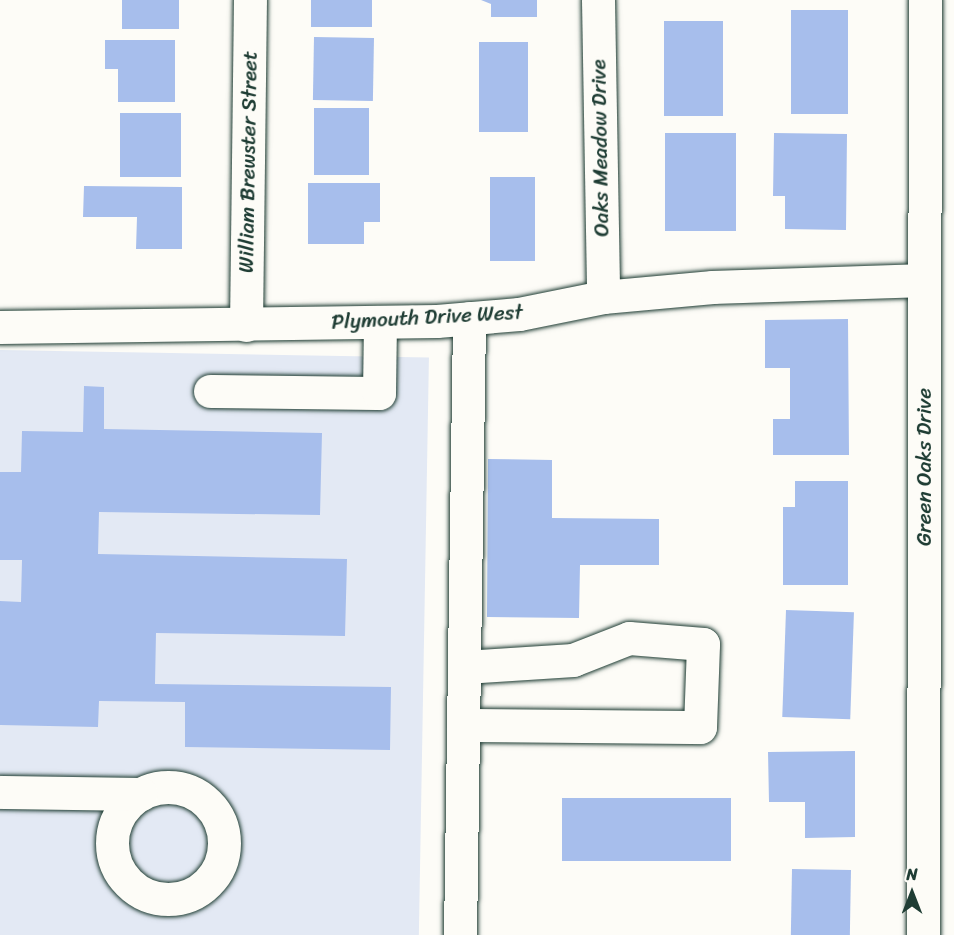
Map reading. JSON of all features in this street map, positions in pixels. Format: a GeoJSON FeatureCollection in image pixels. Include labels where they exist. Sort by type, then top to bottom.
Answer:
{"type":"FeatureCollection","features":[{"type":"Feature","properties":{"kind":"street","name":"William Brewster Street"},"geometry":{"type":"LineString","coordinates":[[246,325],[250,0]]}},
{"type":"Feature","properties":{"kind":"street","name":"Oaks Meadow Drive"},"geometry":{"type":"LineString","coordinates":[[598,0],[603,297]]}},
{"type":"Feature","properties":{"kind":"street","name":"Green Oaks Drive"},"geometry":{"type":"LineString","coordinates":[[923,935],[925,0]]}},
{"type":"Feature","properties":{"kind":"street","name":"Plymouth Drive West"},"geometry":{"type":"LineString","coordinates":[[0,327],[246,325],[469,318],[519,314],[603,297],[713,287],[924,280]]}},
{"type":"Feature","properties":{"kind":"street"},"geometry":{"type":"LineString","coordinates":[[460,935],[469,318]]}},
{"type":"Feature","properties":{"kind":"street"},"geometry":{"type":"LineString","coordinates":[[210,391],[379,393],[380,322]]}},
{"type":"Feature","properties":{"kind":"street"},"geometry":{"type":"LineString","coordinates":[[463,725],[700,727],[703,644],[629,638],[573,660],[464,667]]}},
{"type":"Feature","properties":{"kind":"street"},"geometry":{"type":"LineString","coordinates":[[0,792],[141,794]]}},
{"type":"Feature","properties":{"kind":"shaded area"},"geometry":{"type":"Polygon","coordinates":[[[0,350],[429,357],[419,935],[0,935],[0,350]]]}},
{"type":"Feature","properties":{"kind":"building"},"geometry":{"type":"Polygon","coordinates":[[[122,0],[179,0],[179,29],[122,29],[122,0]]]}},
{"type":"Feature","properties":{"kind":"building"},"geometry":{"type":"Polygon","coordinates":[[[311,0],[372,0],[372,27],[311,27],[311,0]]]}},
{"type":"Feature","properties":{"kind":"building"},"geometry":{"type":"Polygon","coordinates":[[[481,0],[537,0],[537,17],[491,17],[491,4],[481,0]]]}},
{"type":"Feature","properties":{"kind":"building"},"geometry":{"type":"Polygon","coordinates":[[[791,10],[848,10],[848,114],[791,114],[791,10]]]}},
{"type":"Feature","properties":{"kind":"building"},"geometry":{"type":"Polygon","coordinates":[[[664,21],[723,21],[723,116],[664,116],[664,21]]]}},
{"type":"Feature","properties":{"kind":"building"},"geometry":{"type":"Polygon","coordinates":[[[314,37],[374,38],[373,101],[313,100],[314,37]]]}},
{"type":"Feature","properties":{"kind":"building"},"geometry":{"type":"Polygon","coordinates":[[[105,40],[175,40],[175,102],[118,102],[118,69],[105,69],[105,40]]]}},
{"type":"Feature","properties":{"kind":"building"},"geometry":{"type":"Polygon","coordinates":[[[479,42],[528,42],[528,132],[479,132],[479,42]]]}},
{"type":"Feature","properties":{"kind":"building"},"geometry":{"type":"Polygon","coordinates":[[[314,108],[369,108],[369,175],[314,175],[314,108]]]}},
{"type":"Feature","properties":{"kind":"building"},"geometry":{"type":"Polygon","coordinates":[[[120,113],[181,113],[181,177],[120,177],[120,113]]]}},
{"type":"Feature","properties":{"kind":"building"},"geometry":{"type":"Polygon","coordinates":[[[665,133],[736,133],[736,231],[665,231],[665,133]]]}},
{"type":"Feature","properties":{"kind":"building"},"geometry":{"type":"Polygon","coordinates":[[[774,133],[847,134],[846,230],[785,229],[785,196],[773,196],[774,133]]]}},
{"type":"Feature","properties":{"kind":"building"},"geometry":{"type":"Polygon","coordinates":[[[490,177],[535,177],[535,261],[490,261],[490,177]]]}},
{"type":"Feature","properties":{"kind":"building"},"geometry":{"type":"Polygon","coordinates":[[[308,183],[380,183],[380,222],[364,222],[364,244],[308,244],[308,183]]]}},
{"type":"Feature","properties":{"kind":"building"},"geometry":{"type":"Polygon","coordinates":[[[84,186],[182,187],[182,249],[136,249],[137,217],[83,217],[84,186]]]}},
{"type":"Feature","properties":{"kind":"building"},"geometry":{"type":"Polygon","coordinates":[[[848,319],[849,455],[773,455],[773,419],[790,419],[790,368],[765,368],[765,320],[848,319]]]}},
{"type":"Feature","properties":{"kind":"building"},"geometry":{"type":"Polygon","coordinates":[[[84,386],[104,387],[104,429],[322,433],[320,515],[99,512],[98,554],[347,559],[345,636],[156,633],[155,684],[391,687],[390,750],[185,747],[185,702],[99,701],[98,727],[0,725],[0,601],[21,602],[22,560],[0,560],[0,472],[21,472],[22,431],[83,432],[84,386]]]}},
{"type":"Feature","properties":{"kind":"building"},"geometry":{"type":"Polygon","coordinates":[[[488,459],[552,460],[552,518],[659,519],[659,565],[580,565],[579,618],[487,617],[488,459]]]}},
{"type":"Feature","properties":{"kind":"building"},"geometry":{"type":"Polygon","coordinates":[[[795,481],[848,481],[848,585],[783,585],[783,507],[795,507],[795,481]]]}},
{"type":"Feature","properties":{"kind":"building"},"geometry":{"type":"Polygon","coordinates":[[[786,610],[854,612],[850,719],[782,717],[786,610]]]}},
{"type":"Feature","properties":{"kind":"building"},"geometry":{"type":"Polygon","coordinates":[[[855,751],[855,837],[805,838],[805,802],[769,802],[768,752],[855,751]]]}},
{"type":"Feature","properties":{"kind":"building"},"geometry":{"type":"Polygon","coordinates":[[[562,798],[731,798],[731,861],[562,861],[562,798]]]}},
{"type":"Feature","properties":{"kind":"building"},"geometry":{"type":"Polygon","coordinates":[[[792,869],[851,870],[850,935],[791,935],[792,869]]]}}]}
